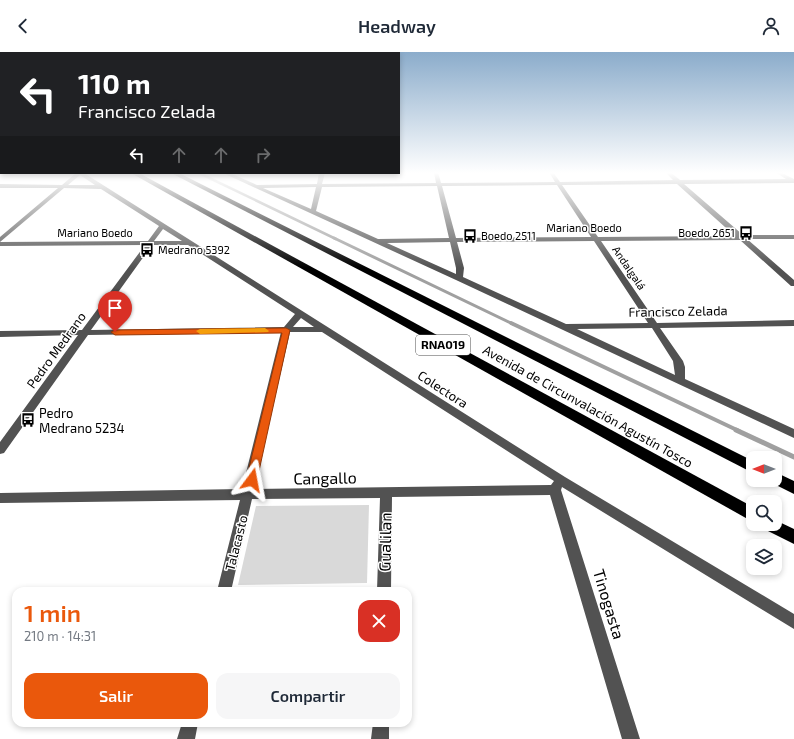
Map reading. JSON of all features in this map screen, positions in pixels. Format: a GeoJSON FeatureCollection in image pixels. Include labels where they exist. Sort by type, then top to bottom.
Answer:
{"type":"FeatureCollection","features":[{"type":"Feature","properties":{"kind":"highway","name":"Avenida de Circunvalación Agustín Tosco"},"geometry":{"type":"LineString","coordinates":[[190,204],[746,511]]}},
{"type":"Feature","properties":{"kind":"highway","name":"Avenida de Circunvalación Agustín Tosco"},"geometry":{"type":"LineString","coordinates":[[235,204],[746,463]]}},
{"type":"Feature","properties":{"kind":"highway"},"geometry":{"type":"LineString","coordinates":[[782,482],[794,488]]}},
{"type":"Feature","properties":{"kind":"highway"},"geometry":{"type":"LineString","coordinates":[[782,531],[794,537]]}},
{"type":"Feature","properties":{"kind":"street"},"geometry":{"type":"LineString","coordinates":[[0,240],[42,204]]}},
{"type":"Feature","properties":{"kind":"street","name":"Colectora"},"geometry":{"type":"LineString","coordinates":[[128,204],[326,329],[558,485],[794,622]]}},
{"type":"Feature","properties":{"kind":"street"},"geometry":{"type":"LineString","coordinates":[[295,204],[680,380],[794,434]]}},
{"type":"Feature","properties":{"kind":"street"},"geometry":{"type":"LineString","coordinates":[[313,212],[315,204]]}},
{"type":"Feature","properties":{"kind":"street"},"geometry":{"type":"LineString","coordinates":[[444,204],[460,268],[458,278]]}},
{"type":"Feature","properties":{"kind":"street","name":"Andalgalá"},"geometry":{"type":"LineString","coordinates":[[572,204],[678,360],[680,367],[680,380]]}},
{"type":"Feature","properties":{"kind":"street"},"geometry":{"type":"LineString","coordinates":[[704,204],[794,284]]}},
{"type":"Feature","properties":{"kind":"street","name":"Pedro Medrano"},"geometry":{"type":"LineString","coordinates":[[0,450],[162,226]]}},
{"type":"Feature","properties":{"kind":"street","name":"Mariano Boedo"},"geometry":{"type":"LineString","coordinates":[[374,241],[794,237]]}},
{"type":"Feature","properties":{"kind":"street","name":"Mariano Boedo"},"geometry":{"type":"LineString","coordinates":[[0,244],[189,243]]}},
{"type":"Feature","properties":{"kind":"street"},"geometry":{"type":"LineString","coordinates":[[286,330],[301,314]]}},
{"type":"Feature","properties":{"kind":"street","name":"Francisco Zelada"},"geometry":{"type":"LineString","coordinates":[[562,327],[794,323]]}},
{"type":"Feature","properties":{"kind":"street"},"geometry":{"type":"LineString","coordinates":[[0,334],[326,329]]}},
{"type":"Feature","properties":{"kind":"street","name":"Talacasto"},"geometry":{"type":"LineString","coordinates":[[225,587],[286,330]]}},
{"type":"Feature","properties":{"kind":"street","name":"Cangallo"},"geometry":{"type":"LineString","coordinates":[[0,498],[386,494],[558,485]]}},
{"type":"Feature","properties":{"kind":"street","name":"Tinogasta"},"geometry":{"type":"LineString","coordinates":[[558,485],[631,739]]}},
{"type":"Feature","properties":{"kind":"street","name":"Gualilan"},"geometry":{"type":"LineString","coordinates":[[384,587],[386,494]]}},
{"type":"Feature","properties":{"kind":"street"},"geometry":{"type":"LineString","coordinates":[[186,739],[189,727]]}},
{"type":"Feature","properties":{"kind":"street"},"geometry":{"type":"LineString","coordinates":[[380,739],[381,727]]}},
{"type":"Feature","properties":{"kind":"shaded area"},"geometry":{"type":"Polygon","coordinates":[[[369,505],[367,583],[238,585],[256,506],[369,505]]]}},
{"type":"Feature","properties":{"kind":"waterway"},"geometry":{"type":"LineString","coordinates":[[263,204],[336,239]]}},
{"type":"Feature","properties":{"kind":"waterway"},"geometry":{"type":"LineString","coordinates":[[334,238],[513,324]]}},
{"type":"Feature","properties":{"kind":"waterway"},"geometry":{"type":"LineString","coordinates":[[511,323],[739,431]]}},
{"type":"Feature","properties":{"kind":"waterway"},"geometry":{"type":"LineString","coordinates":[[736,430],[794,457]]}},
{"type":"Feature","properties":{"kind":"slow traffic"},"geometry":{"type":"LineString","coordinates":[[200,331],[265,331]]}},
{"type":"Feature","properties":{"kind":"place","name":"Boedo 2651"},"geometry":{"type":"Point","coordinates":[746,233]}},
{"type":"Feature","properties":{"kind":"place","name":"Boedo 2511"},"geometry":{"type":"Point","coordinates":[470,236]}},
{"type":"Feature","properties":{"kind":"place","name":"Medrano 5392"},"geometry":{"type":"Point","coordinates":[147,250]}},
{"type":"Feature","properties":{"kind":"place","name":"Pedro Medrano 5234"},"geometry":{"type":"Point","coordinates":[28,420]}},
{"type":"Feature","properties":{"kind":"route"},"geometry":{"type":"LineString","coordinates":[[115,332],[286,330],[252,480]]}}]}
